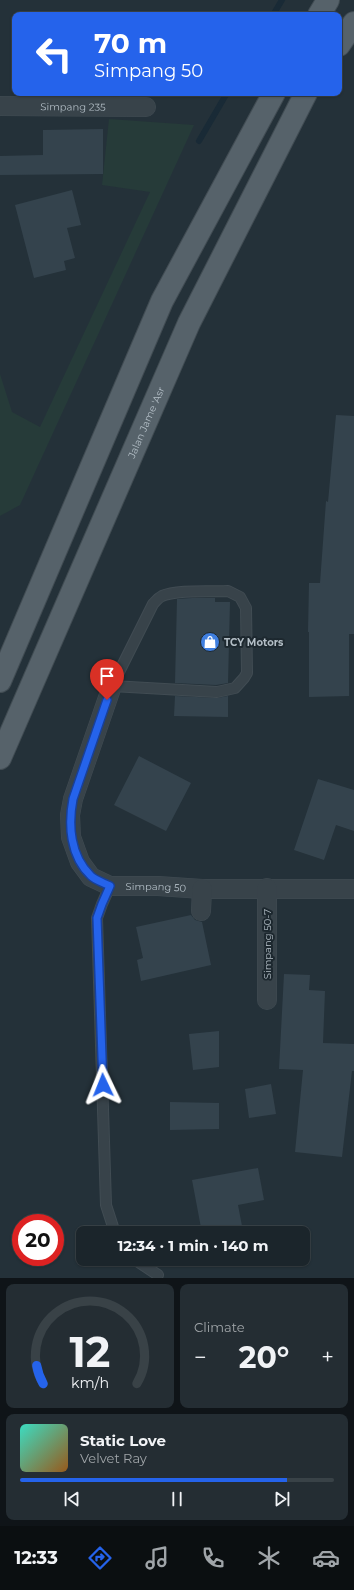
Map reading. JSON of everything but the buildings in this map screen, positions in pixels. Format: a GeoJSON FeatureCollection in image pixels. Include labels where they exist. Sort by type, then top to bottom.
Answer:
{"type":"FeatureCollection","features":[{"type":"Feature","properties":{"kind":"main road"},"geometry":{"type":"LineString","coordinates":[[321,12],[328,0]]}},
{"type":"Feature","properties":{"kind":"main road"},"geometry":{"type":"LineString","coordinates":[[342,41],[354,23]]}},
{"type":"Feature","properties":{"kind":"main road"},"geometry":{"type":"LineString","coordinates":[[0,681],[162,301],[272,96]]}},
{"type":"Feature","properties":{"kind":"main road","name":"Jalan Jame 'Asr"},"geometry":{"type":"LineString","coordinates":[[0,758],[189,323],[304,96]]}},
{"type":"Feature","properties":{"kind":"street","name":"Simpang 235"},"geometry":{"type":"LineString","coordinates":[[0,106],[146,107]]}},
{"type":"Feature","properties":{"kind":"street","name":"Simpang 50"},"geometry":{"type":"LineString","coordinates":[[112,686],[73,799],[70,815],[71,837],[80,862],[91,877],[110,886],[158,886],[202,889],[354,889]]}},
{"type":"Feature","properties":{"kind":"street","name":"Simpang 50-7"},"geometry":{"type":"LineString","coordinates":[[267,888],[267,1000]]}},
{"type":"Feature","properties":{"kind":"street"},"geometry":{"type":"LineString","coordinates":[[201,911],[202,889]]}},
{"type":"Feature","properties":{"kind":"lane"},"geometry":{"type":"LineString","coordinates":[[228,591],[240,597],[244,601],[246,608],[247,673],[235,688],[217,692],[112,686],[153,604],[162,596],[174,593],[228,591]]}},
{"type":"Feature","properties":{"kind":"lane"},"geometry":{"type":"LineString","coordinates":[[110,886],[97,918],[106,1205],[113,1226]]}},
{"type":"Feature","properties":{"kind":"lane"},"geometry":{"type":"LineString","coordinates":[[144,1266],[158,1275]]}},
{"type":"Feature","properties":{"kind":"green space"},"geometry":{"type":"Polygon","coordinates":[[[109,119],[194,125],[20,505],[0,516],[0,374],[12,412],[40,427],[150,192],[102,185],[109,119]]]}},
{"type":"Feature","properties":{"kind":"waterway"},"geometry":{"type":"LineString","coordinates":[[275,12],[282,0]]}},
{"type":"Feature","properties":{"kind":"waterway"},"geometry":{"type":"LineString","coordinates":[[199,141],[225,96]]}},
{"type":"Feature","properties":{"kind":"place","name":"TCY Motors"},"geometry":{"type":"Point","coordinates":[210,642]}},
{"type":"Feature","properties":{"kind":"route"},"geometry":{"type":"LineString","coordinates":[[103,1085],[97,918],[110,886],[91,877],[80,862],[71,837],[70,815],[73,799],[107,700]]}}]}
